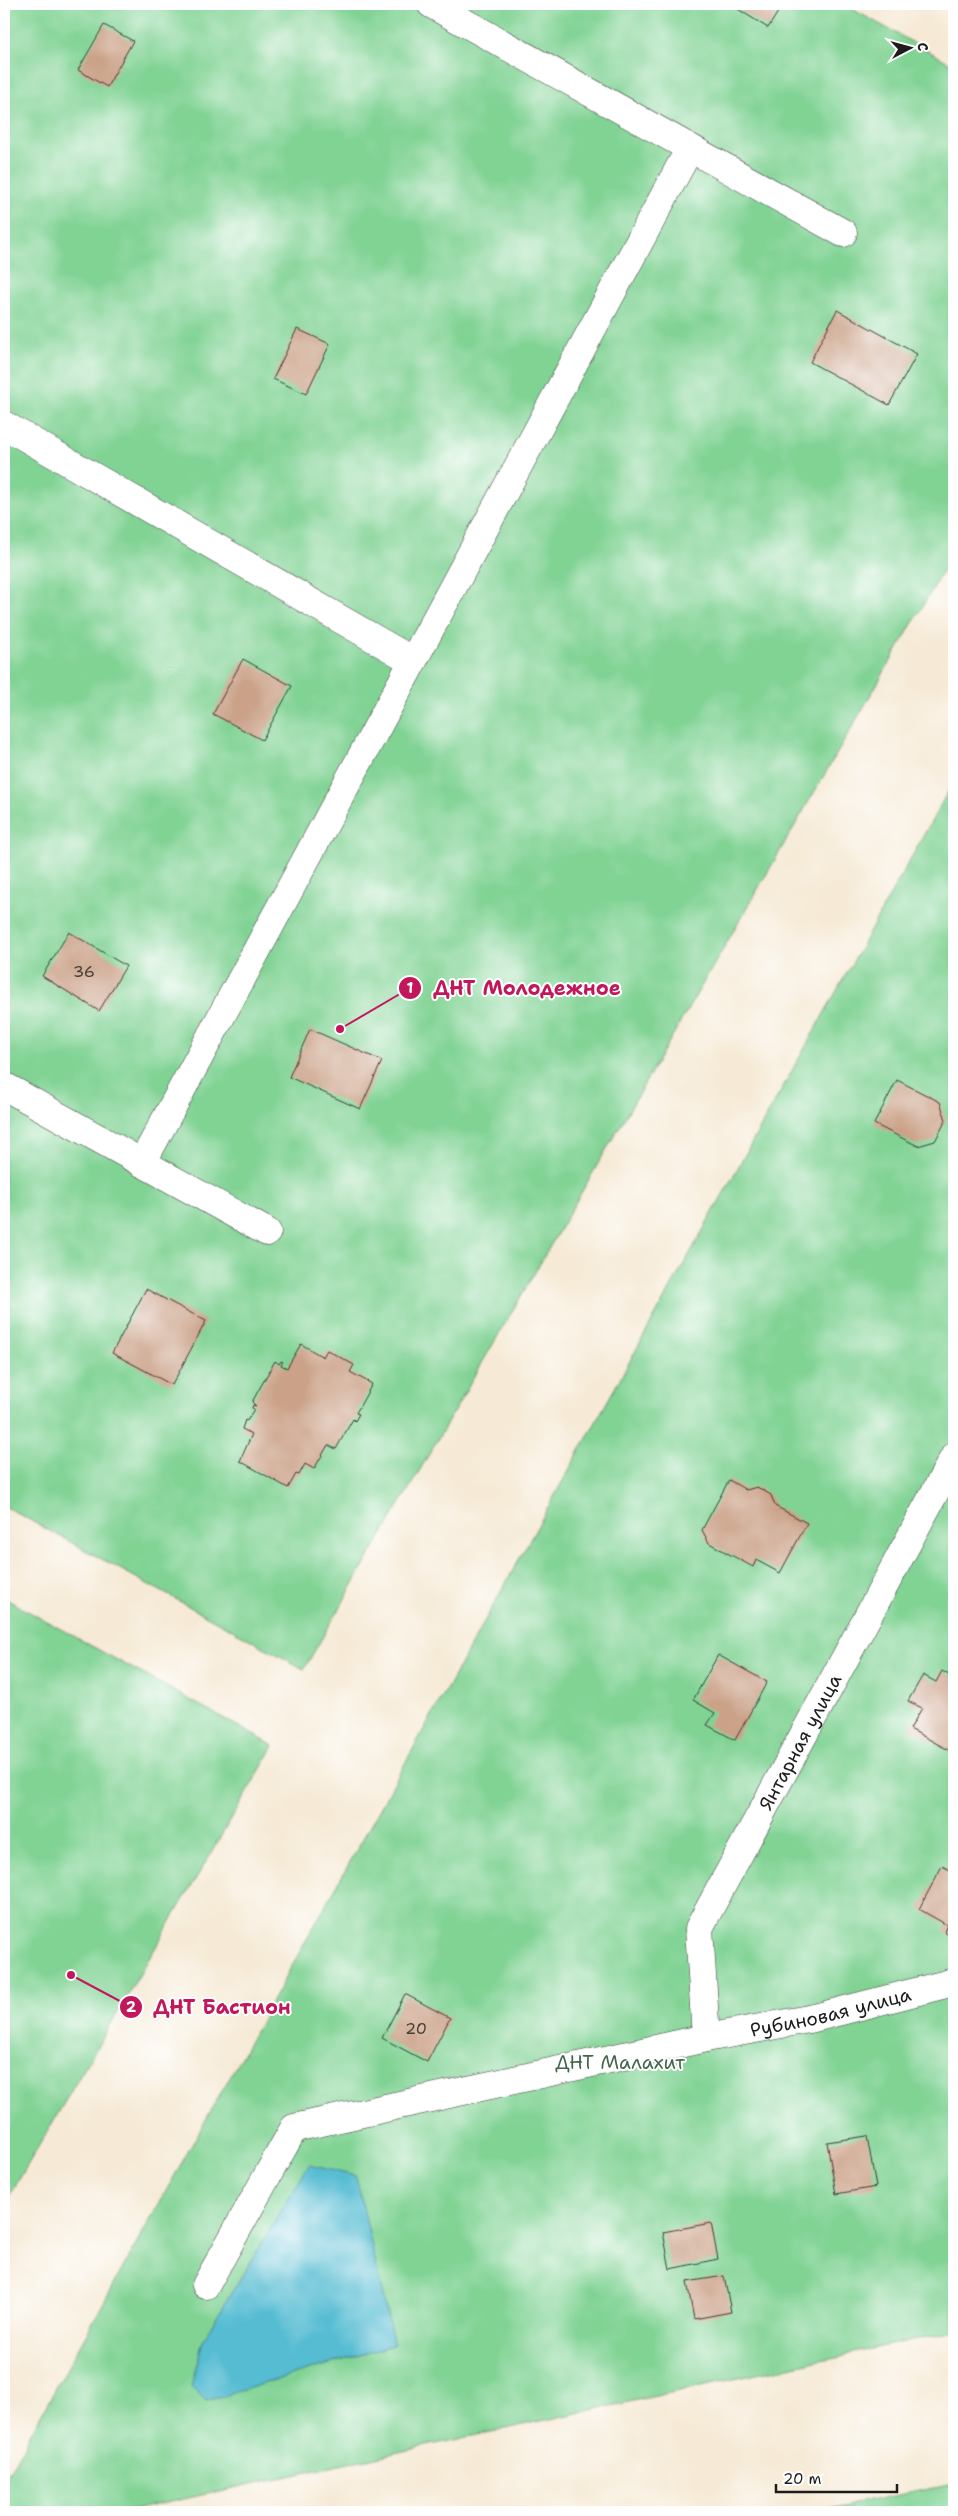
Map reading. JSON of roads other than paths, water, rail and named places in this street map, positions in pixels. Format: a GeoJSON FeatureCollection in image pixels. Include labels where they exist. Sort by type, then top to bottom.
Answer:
{"type":"FeatureCollection","features":[{"type":"Feature","properties":{"kind":"street"},"geometry":{"type":"LineString","coordinates":[[431,4],[843,233]]}},
{"type":"Feature","properties":{"kind":"street"},"geometry":{"type":"LineString","coordinates":[[142,1163],[690,148]]}},
{"type":"Feature","properties":{"kind":"street"},"geometry":{"type":"LineString","coordinates":[[4,425],[413,661]]}},
{"type":"Feature","properties":{"kind":"street"},"geometry":{"type":"LineString","coordinates":[[4,1086],[266,1232]]}},
{"type":"Feature","properties":{"kind":"street","name":"Янтарная улица"},"geometry":{"type":"LineString","coordinates":[[706,2038],[699,1928],[954,1457]]}},
{"type":"Feature","properties":{"kind":"street","name":"Рубиновая улица"},"geometry":{"type":"LineString","coordinates":[[206,2285],[294,2128],[706,2038],[814,2018],[954,1982]]}},
{"type":"Feature","properties":{"kind":"water"},"geometry":{"type":"Polygon","coordinates":[[[309,2165],[356,2176],[394,2345],[206,2401],[191,2386],[203,2340],[309,2165]]]}},
{"type":"Feature","properties":{"kind":"place","name":"ДНТ Молодежное"},"geometry":{"type":"Point","coordinates":[340,1029]}},
{"type":"Feature","properties":{"kind":"place","name":"ДНТ Бастион"},"geometry":{"type":"Point","coordinates":[71,1975]}},
{"type":"Feature","properties":{"kind":"park label","name":"ДНТ Малахит"},"geometry":{"type":"Point","coordinates":[620,2062]}}]}
